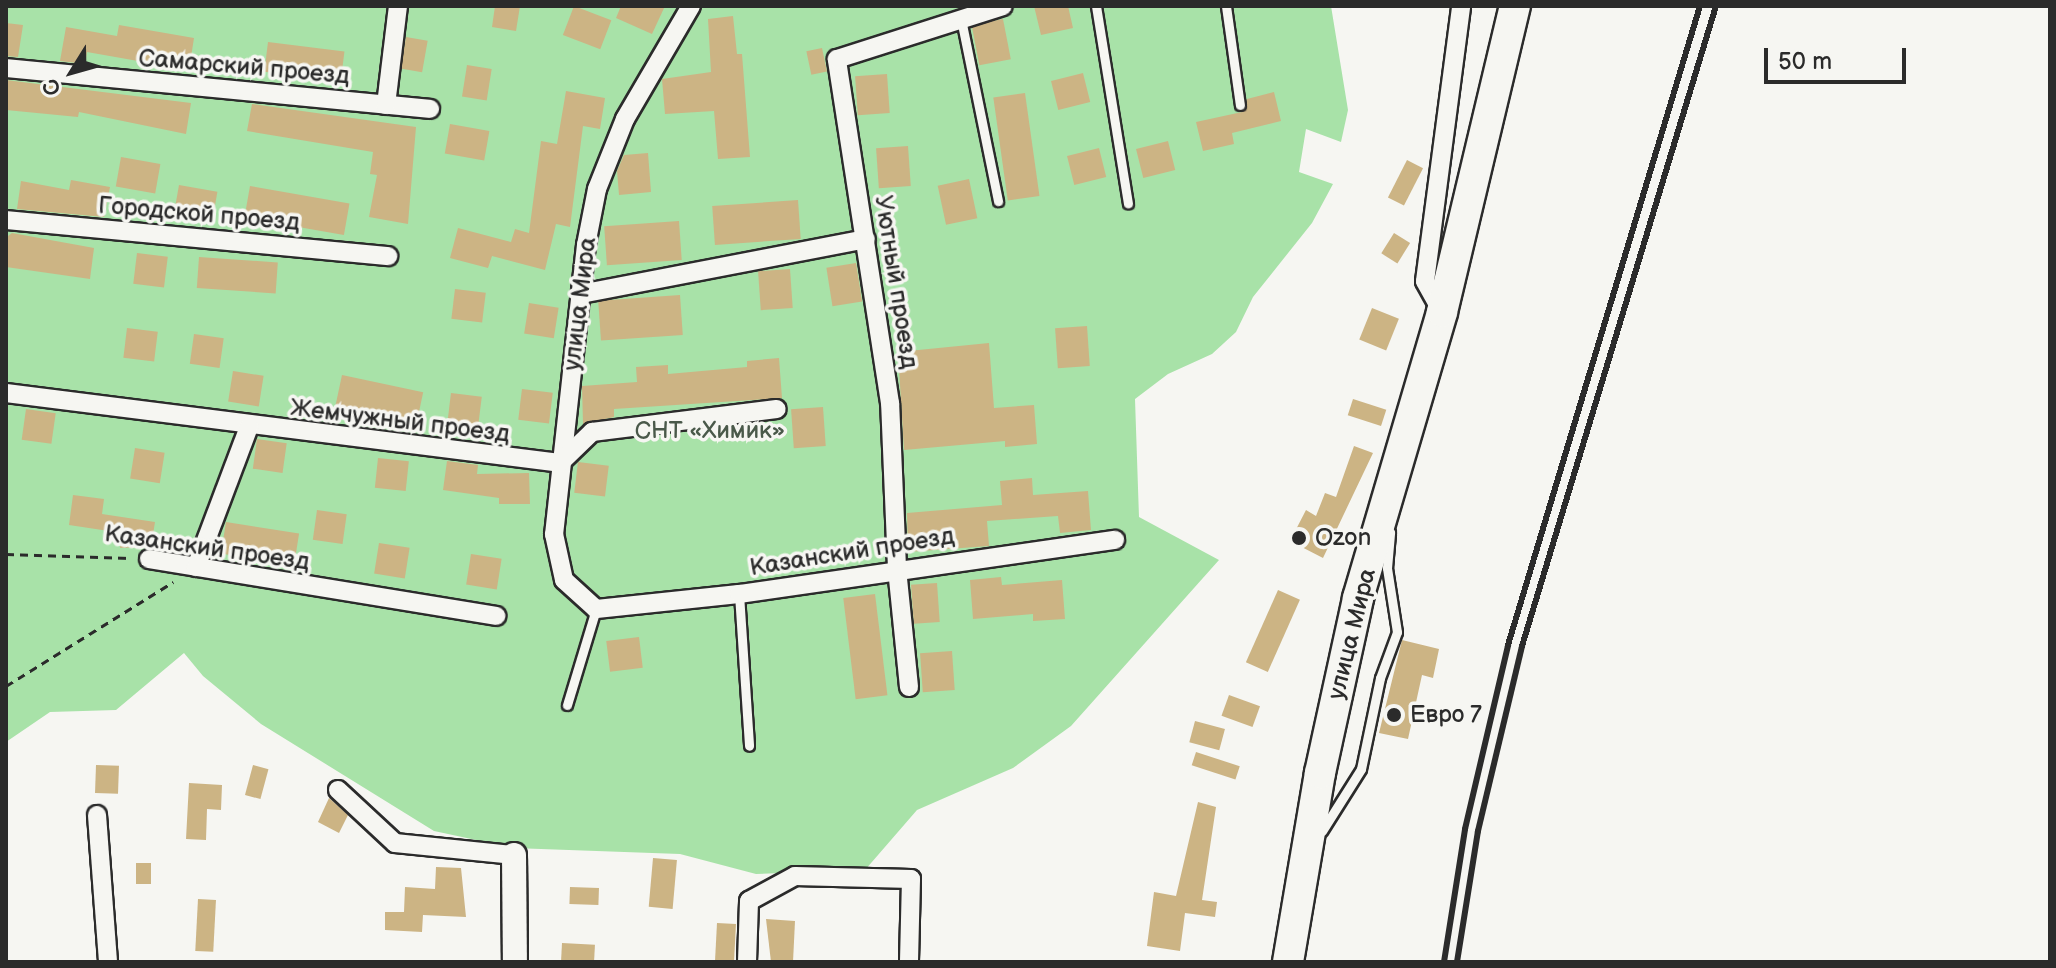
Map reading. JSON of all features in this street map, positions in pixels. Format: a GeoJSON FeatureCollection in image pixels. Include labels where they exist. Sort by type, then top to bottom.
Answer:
{"type":"FeatureCollection","features":[{"type":"Feature","properties":{"kind":"main road","name":"улица Мира"},"geometry":{"type":"LineString","coordinates":[[1288,962],[1304,866],[1358,598],[1442,312],[1515,6]]}},
{"type":"Feature","properties":{"kind":"street"},"geometry":{"type":"LineString","coordinates":[[386,105],[398,6]]}},
{"type":"Feature","properties":{"kind":"street","name":"улица Мира"},"geometry":{"type":"LineString","coordinates":[[596,609],[564,580],[554,534],[581,294],[597,189],[625,119],[691,6]]}},
{"type":"Feature","properties":{"kind":"street","name":"Уютный проезд"},"geometry":{"type":"LineString","coordinates":[[909,687],[897,568],[890,403],[837,59],[1003,6]]}},
{"type":"Feature","properties":{"kind":"street"},"geometry":{"type":"LineString","coordinates":[[1442,312],[1425,281],[1461,6]]}},
{"type":"Feature","properties":{"kind":"street","name":"Самарский проезд"},"geometry":{"type":"LineString","coordinates":[[6,68],[430,109]]}},
{"type":"Feature","properties":{"kind":"street","name":"Городской проезд"},"geometry":{"type":"LineString","coordinates":[[6,220],[388,256]]}},
{"type":"Feature","properties":{"kind":"street"},"geometry":{"type":"LineString","coordinates":[[581,294],[866,239]]}},
{"type":"Feature","properties":{"kind":"street","name":"Жемчужный проезд"},"geometry":{"type":"LineString","coordinates":[[6,393],[249,427],[560,463]]}},
{"type":"Feature","properties":{"kind":"street"},"geometry":{"type":"LineString","coordinates":[[560,463],[592,432],[777,409]]}},
{"type":"Feature","properties":{"kind":"street"},"geometry":{"type":"LineString","coordinates":[[196,567],[249,427]]}},
{"type":"Feature","properties":{"kind":"street","name":"Казанский проезд"},"geometry":{"type":"LineString","coordinates":[[596,609],[739,594],[897,568],[1115,540]]}},
{"type":"Feature","properties":{"kind":"street","name":"Казанский проезд"},"geometry":{"type":"LineString","coordinates":[[149,559],[496,616]]}},
{"type":"Feature","properties":{"kind":"street"},"geometry":{"type":"LineString","coordinates":[[338,790],[395,843],[514,855],[515,962]]}},
{"type":"Feature","properties":{"kind":"street"},"geometry":{"type":"LineString","coordinates":[[97,815],[108,962]]}},
{"type":"Feature","properties":{"kind":"street"},"geometry":{"type":"LineString","coordinates":[[747,962],[749,901],[795,876],[911,879],[909,962]]}},
{"type":"Feature","properties":{"kind":"lane"},"geometry":{"type":"LineString","coordinates":[[1096,6],[1128,203]]}},
{"type":"Feature","properties":{"kind":"lane"},"geometry":{"type":"LineString","coordinates":[[1226,6],[1240,105]]}},
{"type":"Feature","properties":{"kind":"lane"},"geometry":{"type":"LineString","coordinates":[[961,19],[998,201]]}},
{"type":"Feature","properties":{"kind":"lane"},"geometry":{"type":"LineString","coordinates":[[1304,866],[1361,769],[1380,678],[1397,632],[1387,568],[1388,498]]}},
{"type":"Feature","properties":{"kind":"lane"},"geometry":{"type":"LineString","coordinates":[[739,594],[749,746]]}},
{"type":"Feature","properties":{"kind":"lane"},"geometry":{"type":"LineString","coordinates":[[567,705],[596,609]]}},
{"type":"Feature","properties":{"kind":"path","name":"Казанский проезд"},"geometry":{"type":"LineString","coordinates":[[6,554],[149,559]]}},
{"type":"Feature","properties":{"kind":"path"},"geometry":{"type":"LineString","coordinates":[[6,686],[196,567]]}},
{"type":"Feature","properties":{"kind":"green space","name":"СНТ «Химик»"},"geometry":{"type":"Polygon","coordinates":[[[6,6],[1331,6],[1348,110],[1341,142],[1306,129],[1299,172],[1333,184],[1312,223],[1253,297],[1236,332],[1212,354],[1168,374],[1135,399],[1139,517],[1219,560],[1071,726],[1013,768],[917,810],[865,870],[756,874],[680,854],[513,848],[434,831],[261,724],[203,676],[184,653],[116,710],[50,712],[6,742],[6,6]]]}},
{"type":"Feature","properties":{"kind":"building"},"geometry":{"type":"Polygon","coordinates":[[[495,6],[520,6],[516,31],[492,27],[495,6]]]}},
{"type":"Feature","properties":{"kind":"building"},"geometry":{"type":"Polygon","coordinates":[[[574,6],[611,20],[600,49],[563,35],[574,6]]]}},
{"type":"Feature","properties":{"kind":"building"},"geometry":{"type":"Polygon","coordinates":[[[621,6],[665,6],[652,34],[616,18],[621,6]]]}},
{"type":"Feature","properties":{"kind":"building"},"geometry":{"type":"Polygon","coordinates":[[[1034,6],[1068,6],[1073,28],[1041,35],[1034,6]]]}},
{"type":"Feature","properties":{"kind":"building"},"geometry":{"type":"Polygon","coordinates":[[[733,16],[737,54],[742,54],[750,157],[718,159],[714,111],[665,114],[662,79],[711,72],[708,19],[733,16]]]}},
{"type":"Feature","properties":{"kind":"building"},"geometry":{"type":"Polygon","coordinates":[[[1003,19],[1011,59],[979,65],[972,25],[1003,19]]]}},
{"type":"Feature","properties":{"kind":"building"},"geometry":{"type":"Polygon","coordinates":[[[6,23],[23,25],[18,57],[6,56],[6,23]]]}},
{"type":"Feature","properties":{"kind":"building"},"geometry":{"type":"Polygon","coordinates":[[[119,25],[194,38],[189,70],[87,52],[85,64],[60,61],[66,27],[117,36],[119,25]]]}},
{"type":"Feature","properties":{"kind":"building"},"geometry":{"type":"Polygon","coordinates":[[[406,37],[428,41],[422,72],[400,69],[406,37]]]}},
{"type":"Feature","properties":{"kind":"building"},"geometry":{"type":"Polygon","coordinates":[[[268,42],[344,51],[341,81],[264,72],[268,42]]]}},
{"type":"Feature","properties":{"kind":"building"},"geometry":{"type":"Polygon","coordinates":[[[822,48],[827,71],[811,75],[806,51],[822,48]]]}},
{"type":"Feature","properties":{"kind":"building"},"geometry":{"type":"Polygon","coordinates":[[[467,65],[492,69],[487,101],[462,97],[467,65]]]}},
{"type":"Feature","properties":{"kind":"building"},"geometry":{"type":"Polygon","coordinates":[[[1083,73],[1090,102],[1058,110],[1051,81],[1083,73]]]}},
{"type":"Feature","properties":{"kind":"building"},"geometry":{"type":"Polygon","coordinates":[[[887,74],[890,113],[858,115],[855,76],[887,74]]]}},
{"type":"Feature","properties":{"kind":"building"},"geometry":{"type":"Polygon","coordinates":[[[6,80],[191,103],[186,134],[79,112],[78,117],[6,110],[6,80]]]}},
{"type":"Feature","properties":{"kind":"building"},"geometry":{"type":"Polygon","coordinates":[[[566,91],[605,98],[600,129],[583,126],[570,227],[556,224],[545,270],[492,256],[488,268],[450,258],[458,228],[511,242],[515,229],[529,233],[541,141],[557,144],[566,91]]]}},
{"type":"Feature","properties":{"kind":"building"},"geometry":{"type":"Polygon","coordinates":[[[1274,92],[1281,121],[1232,133],[1234,144],[1203,151],[1196,122],[1242,112],[1247,99],[1274,92]]]}},
{"type":"Feature","properties":{"kind":"building"},"geometry":{"type":"Polygon","coordinates":[[[1025,93],[1039,196],[1008,200],[993,97],[1025,93]]]}},
{"type":"Feature","properties":{"kind":"building"},"geometry":{"type":"Polygon","coordinates":[[[252,104],[416,127],[408,224],[369,217],[377,175],[370,174],[373,152],[247,131],[252,104]]]}},
{"type":"Feature","properties":{"kind":"building"},"geometry":{"type":"Polygon","coordinates":[[[450,124],[489,131],[484,160],[445,154],[450,124]]]}},
{"type":"Feature","properties":{"kind":"building"},"geometry":{"type":"Polygon","coordinates":[[[1168,141],[1175,170],[1143,178],[1136,149],[1168,141]]]}},
{"type":"Feature","properties":{"kind":"building"},"geometry":{"type":"Polygon","coordinates":[[[908,146],[911,186],[879,188],[876,148],[908,146]]]}},
{"type":"Feature","properties":{"kind":"building"},"geometry":{"type":"Polygon","coordinates":[[[1099,148],[1106,177],[1074,185],[1067,156],[1099,148]]]}},
{"type":"Feature","properties":{"kind":"building"},"geometry":{"type":"Polygon","coordinates":[[[648,153],[651,192],[619,195],[617,171],[624,155],[648,153]]]}},
{"type":"Feature","properties":{"kind":"building"},"geometry":{"type":"Polygon","coordinates":[[[121,157],[160,164],[155,193],[116,187],[121,157]]]}},
{"type":"Feature","properties":{"kind":"building"},"geometry":{"type":"Polygon","coordinates":[[[1407,160],[1423,168],[1404,206],[1388,197],[1407,160]]]}},
{"type":"Feature","properties":{"kind":"building"},"geometry":{"type":"Polygon","coordinates":[[[969,179],[977,218],[946,225],[938,186],[969,179]]]}},
{"type":"Feature","properties":{"kind":"building"},"geometry":{"type":"Polygon","coordinates":[[[71,180],[110,187],[104,217],[17,209],[21,181],[69,190],[71,180]]]}},
{"type":"Feature","properties":{"kind":"building"},"geometry":{"type":"Polygon","coordinates":[[[179,185],[217,192],[212,222],[174,216],[179,185]]]}},
{"type":"Feature","properties":{"kind":"building"},"geometry":{"type":"Polygon","coordinates":[[[250,186],[349,204],[344,235],[244,218],[250,186]]]}},
{"type":"Feature","properties":{"kind":"building"},"geometry":{"type":"Polygon","coordinates":[[[798,200],[801,239],[715,245],[712,206],[798,200]]]}},
{"type":"Feature","properties":{"kind":"building"},"geometry":{"type":"Polygon","coordinates":[[[679,221],[682,260],[607,265],[604,226],[679,221]]]}},
{"type":"Feature","properties":{"kind":"building"},"geometry":{"type":"Polygon","coordinates":[[[12,233],[94,248],[90,279],[6,267],[8,236],[12,233]]]}},
{"type":"Feature","properties":{"kind":"building"},"geometry":{"type":"Polygon","coordinates":[[[1394,233],[1410,243],[1397,263],[1381,253],[1394,233]]]}},
{"type":"Feature","properties":{"kind":"building"},"geometry":{"type":"Polygon","coordinates":[[[137,253],[168,257],[164,288],[133,284],[137,253]]]}},
{"type":"Feature","properties":{"kind":"building"},"geometry":{"type":"Polygon","coordinates":[[[199,257],[278,263],[276,293],[197,288],[199,257]]]}},
{"type":"Feature","properties":{"kind":"building"},"geometry":{"type":"Polygon","coordinates":[[[856,263],[862,302],[832,306],[826,268],[856,263]]]}},
{"type":"Feature","properties":{"kind":"building"},"geometry":{"type":"Polygon","coordinates":[[[790,269],[793,308],[761,310],[758,271],[790,269]]]}},
{"type":"Feature","properties":{"kind":"building"},"geometry":{"type":"Polygon","coordinates":[[[455,289],[486,293],[482,323],[451,319],[455,289]]]}},
{"type":"Feature","properties":{"kind":"building"},"geometry":{"type":"Polygon","coordinates":[[[680,295],[683,335],[601,341],[598,301],[680,295]]]}},
{"type":"Feature","properties":{"kind":"building"},"geometry":{"type":"Polygon","coordinates":[[[529,303],[559,308],[554,338],[524,334],[529,303]]]}},
{"type":"Feature","properties":{"kind":"building"},"geometry":{"type":"Polygon","coordinates":[[[1372,308],[1399,319],[1386,350],[1359,340],[1372,308]]]}},
{"type":"Feature","properties":{"kind":"building"},"geometry":{"type":"Polygon","coordinates":[[[1087,326],[1090,366],[1058,368],[1055,328],[1087,326]]]}},
{"type":"Feature","properties":{"kind":"building"},"geometry":{"type":"Polygon","coordinates":[[[127,328],[158,332],[154,362],[123,358],[127,328]]]}},
{"type":"Feature","properties":{"kind":"building"},"geometry":{"type":"Polygon","coordinates":[[[194,334],[224,338],[220,368],[190,364],[194,334]]]}},
{"type":"Feature","properties":{"kind":"building"},"geometry":{"type":"Polygon","coordinates":[[[989,343],[994,408],[1034,405],[1037,444],[1005,447],[1005,441],[904,450],[898,352],[989,343]]]}},
{"type":"Feature","properties":{"kind":"building"},"geometry":{"type":"Polygon","coordinates":[[[779,358],[782,398],[614,409],[614,417],[583,424],[582,386],[637,382],[636,367],[668,365],[668,374],[747,367],[747,361],[779,358]]]}},
{"type":"Feature","properties":{"kind":"building"},"geometry":{"type":"Polygon","coordinates":[[[233,371],[264,376],[259,406],[228,402],[233,371]]]}},
{"type":"Feature","properties":{"kind":"building"},"geometry":{"type":"Polygon","coordinates":[[[342,375],[423,392],[417,423],[336,405],[342,375]]]}},
{"type":"Feature","properties":{"kind":"building"},"geometry":{"type":"Polygon","coordinates":[[[522,389],[553,393],[549,424],[518,420],[522,389]]]}},
{"type":"Feature","properties":{"kind":"building"},"geometry":{"type":"Polygon","coordinates":[[[451,393],[482,397],[478,428],[447,424],[451,393]]]}},
{"type":"Feature","properties":{"kind":"building"},"geometry":{"type":"Polygon","coordinates":[[[1353,399],[1386,410],[1381,426],[1348,415],[1353,399]]]}},
{"type":"Feature","properties":{"kind":"building"},"geometry":{"type":"Polygon","coordinates":[[[823,407],[826,446],[794,448],[791,409],[823,407]]]}},
{"type":"Feature","properties":{"kind":"building"},"geometry":{"type":"Polygon","coordinates":[[[26,409],[56,413],[51,444],[22,440],[26,409]]]}},
{"type":"Feature","properties":{"kind":"building"},"geometry":{"type":"Polygon","coordinates":[[[257,439],[287,443],[283,473],[253,469],[257,439]]]}},
{"type":"Feature","properties":{"kind":"building"},"geometry":{"type":"Polygon","coordinates":[[[1354,446],[1373,453],[1323,558],[1290,541],[1306,510],[1316,516],[1325,493],[1336,497],[1354,446]]]}},
{"type":"Feature","properties":{"kind":"building"},"geometry":{"type":"Polygon","coordinates":[[[135,448],[165,453],[160,483],[130,479],[135,448]]]}},
{"type":"Feature","properties":{"kind":"building"},"geometry":{"type":"Polygon","coordinates":[[[378,458],[409,461],[406,491],[375,488],[378,458]]]}},
{"type":"Feature","properties":{"kind":"building"},"geometry":{"type":"Polygon","coordinates":[[[447,461],[478,465],[477,474],[529,473],[530,504],[499,504],[499,498],[443,490],[447,461]]]}},
{"type":"Feature","properties":{"kind":"building"},"geometry":{"type":"Polygon","coordinates":[[[578,462],[609,466],[605,497],[574,493],[578,462]]]}},
{"type":"Feature","properties":{"kind":"building"},"geometry":{"type":"Polygon","coordinates":[[[1032,478],[1033,495],[1088,491],[1091,530],[1060,533],[1058,516],[987,521],[989,546],[908,552],[907,513],[1002,505],[1000,481],[1032,478]]]}},
{"type":"Feature","properties":{"kind":"building"},"geometry":{"type":"Polygon","coordinates":[[[73,495],[104,499],[102,514],[155,522],[151,547],[120,548],[122,533],[69,525],[73,495]]]}},
{"type":"Feature","properties":{"kind":"building"},"geometry":{"type":"Polygon","coordinates":[[[317,510],[347,514],[343,544],[313,540],[317,510]]]}},
{"type":"Feature","properties":{"kind":"building"},"geometry":{"type":"Polygon","coordinates":[[[226,522],[299,534],[294,565],[221,554],[226,522]]]}},
{"type":"Feature","properties":{"kind":"building"},"geometry":{"type":"Polygon","coordinates":[[[379,543],[410,548],[405,578],[374,574],[379,543]]]}},
{"type":"Feature","properties":{"kind":"building"},"geometry":{"type":"Polygon","coordinates":[[[471,554],[502,559],[497,589],[466,585],[471,554]]]}},
{"type":"Feature","properties":{"kind":"building"},"geometry":{"type":"Polygon","coordinates":[[[1001,577],[1002,585],[1062,580],[1065,619],[1033,621],[1033,614],[973,619],[970,580],[1001,577]]]}},
{"type":"Feature","properties":{"kind":"building"},"geometry":{"type":"Polygon","coordinates":[[[937,583],[940,622],[914,624],[911,585],[937,583]]]}},
{"type":"Feature","properties":{"kind":"building"},"geometry":{"type":"Polygon","coordinates":[[[1278,590],[1300,600],[1268,672],[1246,662],[1278,590]]]}},
{"type":"Feature","properties":{"kind":"building"},"geometry":{"type":"Polygon","coordinates":[[[875,594],[887,695],[856,699],[843,598],[875,594]]]}},
{"type":"Feature","properties":{"kind":"building"},"geometry":{"type":"Polygon","coordinates":[[[639,637],[643,668],[610,672],[606,641],[639,637]]]}},
{"type":"Feature","properties":{"kind":"building"},"geometry":{"type":"Polygon","coordinates":[[[1402,640],[1439,649],[1433,678],[1422,675],[1408,739],[1379,733],[1402,640]]]}},
{"type":"Feature","properties":{"kind":"building"},"geometry":{"type":"Polygon","coordinates":[[[952,651],[955,690],[923,692],[920,653],[952,651]]]}},
{"type":"Feature","properties":{"kind":"building"},"geometry":{"type":"Polygon","coordinates":[[[1229,695],[1260,706],[1252,727],[1221,716],[1229,695]]]}},
{"type":"Feature","properties":{"kind":"building"},"geometry":{"type":"Polygon","coordinates":[[[1195,721],[1225,729],[1219,750],[1189,742],[1195,721]]]}},
{"type":"Feature","properties":{"kind":"building"},"geometry":{"type":"Polygon","coordinates":[[[1196,752],[1240,766],[1235,780],[1192,765],[1196,752]]]}},
{"type":"Feature","properties":{"kind":"building"},"geometry":{"type":"Polygon","coordinates":[[[96,765],[119,766],[118,794],[95,793],[96,765]]]}},
{"type":"Feature","properties":{"kind":"building"},"geometry":{"type":"Polygon","coordinates":[[[253,765],[268,769],[260,799],[245,795],[253,765]]]}},
{"type":"Feature","properties":{"kind":"building"},"geometry":{"type":"Polygon","coordinates":[[[189,783],[222,785],[221,810],[207,809],[206,840],[186,839],[189,783]]]}},
{"type":"Feature","properties":{"kind":"building"},"geometry":{"type":"Polygon","coordinates":[[[329,798],[348,815],[339,833],[318,822],[329,798]]]}},
{"type":"Feature","properties":{"kind":"building"},"geometry":{"type":"Polygon","coordinates":[[[1198,802],[1216,807],[1202,900],[1217,902],[1215,917],[1185,913],[1180,951],[1147,946],[1154,892],[1176,896],[1198,802]]]}},
{"type":"Feature","properties":{"kind":"building"},"geometry":{"type":"Polygon","coordinates":[[[653,858],[677,860],[673,909],[649,907],[653,858]]]}},
{"type":"Feature","properties":{"kind":"building"},"geometry":{"type":"Polygon","coordinates":[[[136,863],[151,863],[151,884],[136,884],[136,863]]]}},
{"type":"Feature","properties":{"kind":"building"},"geometry":{"type":"Polygon","coordinates":[[[436,867],[461,868],[466,917],[423,915],[422,932],[385,930],[385,912],[404,912],[405,887],[435,889],[436,867]]]}},
{"type":"Feature","properties":{"kind":"building"},"geometry":{"type":"Polygon","coordinates":[[[570,887],[599,888],[598,905],[569,904],[570,887]]]}},
{"type":"Feature","properties":{"kind":"building"},"geometry":{"type":"Polygon","coordinates":[[[198,899],[216,900],[213,952],[195,951],[198,899]]]}},
{"type":"Feature","properties":{"kind":"building"},"geometry":{"type":"Polygon","coordinates":[[[766,919],[795,921],[793,962],[771,962],[766,919]]]}},
{"type":"Feature","properties":{"kind":"building"},"geometry":{"type":"Polygon","coordinates":[[[717,923],[736,924],[734,962],[715,962],[717,923]]]}},
{"type":"Feature","properties":{"kind":"building"},"geometry":{"type":"Polygon","coordinates":[[[562,943],[595,945],[594,962],[561,962],[562,943]]]}},
{"type":"Feature","properties":{"kind":"railway"},"geometry":{"type":"LineString","coordinates":[[1444,962],[1465,829],[1508,645],[1700,6]]}},
{"type":"Feature","properties":{"kind":"railway"},"geometry":{"type":"LineString","coordinates":[[1457,962],[1478,831],[1522,646],[1716,6]]}},
{"type":"Feature","properties":{"kind":"place","name":"Ozon"},"geometry":{"type":"Point","coordinates":[1299,538]}},
{"type":"Feature","properties":{"kind":"place","name":"Евро 7"},"geometry":{"type":"Point","coordinates":[1394,715]}}]}
